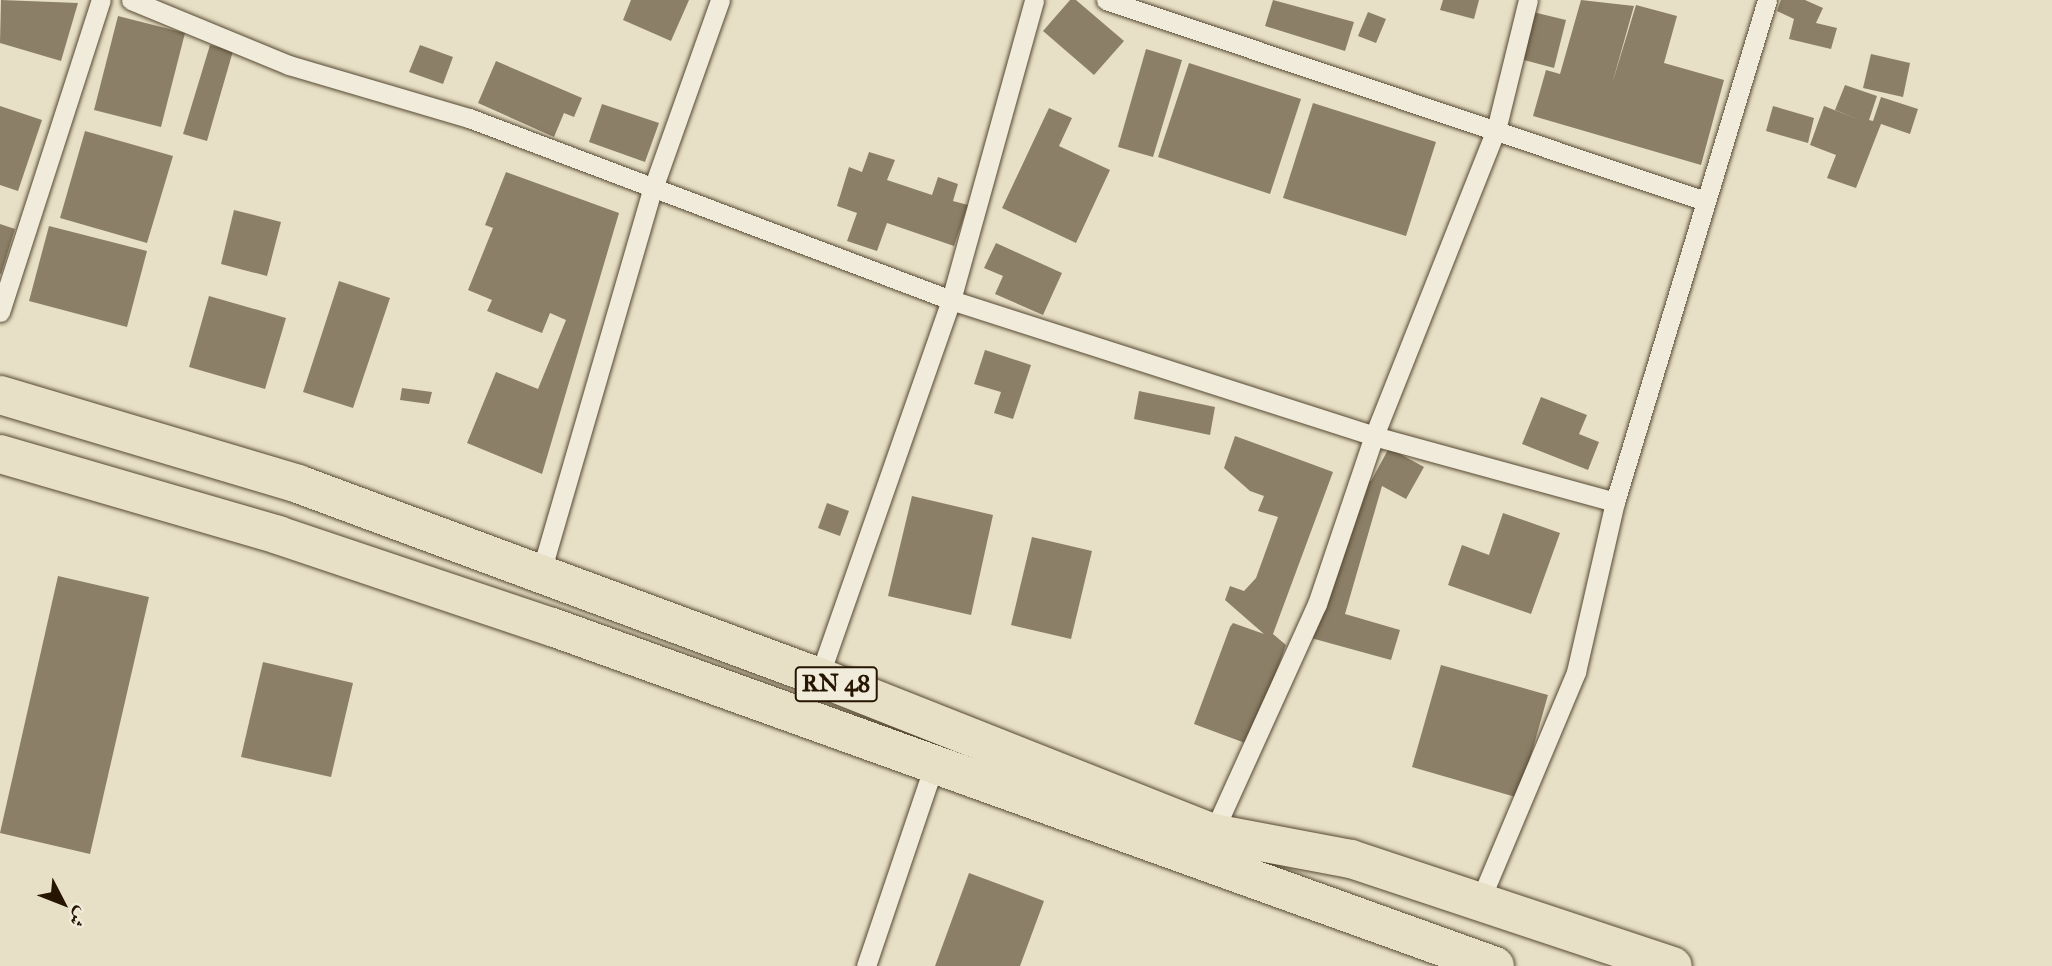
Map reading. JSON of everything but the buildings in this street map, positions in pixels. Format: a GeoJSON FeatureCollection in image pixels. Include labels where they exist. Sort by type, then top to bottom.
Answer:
{"type":"FeatureCollection","features":[{"type":"Feature","properties":{"kind":"highway","name":"RN 48"},"geometry":{"type":"LineString","coordinates":[[0,395],[298,484],[819,677],[1213,833],[1351,859],[1673,966]]}},
{"type":"Feature","properties":{"kind":"highway","name":"RN 48"},"geometry":{"type":"LineString","coordinates":[[0,454],[278,535],[487,605],[934,765],[1452,958],[1494,966]]}},
{"type":"Feature","properties":{"kind":"lane"},"geometry":{"type":"LineString","coordinates":[[0,312],[101,0]]}},
{"type":"Feature","properties":{"kind":"lane"},"geometry":{"type":"LineString","coordinates":[[131,0],[289,65],[469,118],[652,191],[951,300],[1374,436],[1615,502]]}},
{"type":"Feature","properties":{"kind":"lane"},"geometry":{"type":"LineString","coordinates":[[541,572],[652,191],[720,0]]}},
{"type":"Feature","properties":{"kind":"lane"},"geometry":{"type":"LineString","coordinates":[[819,677],[951,300],[1034,0]]}},
{"type":"Feature","properties":{"kind":"lane"},"geometry":{"type":"LineString","coordinates":[[1107,0],[1705,201]]}},
{"type":"Feature","properties":{"kind":"lane"},"geometry":{"type":"LineString","coordinates":[[1213,833],[1317,604],[1374,436],[1496,130],[1528,0]]}},
{"type":"Feature","properties":{"kind":"lane"},"geometry":{"type":"LineString","coordinates":[[1479,903],[1576,672],[1615,502],[1767,0]]}},
{"type":"Feature","properties":{"kind":"lane"},"geometry":{"type":"LineString","coordinates":[[866,966],[934,765]]}}]}
